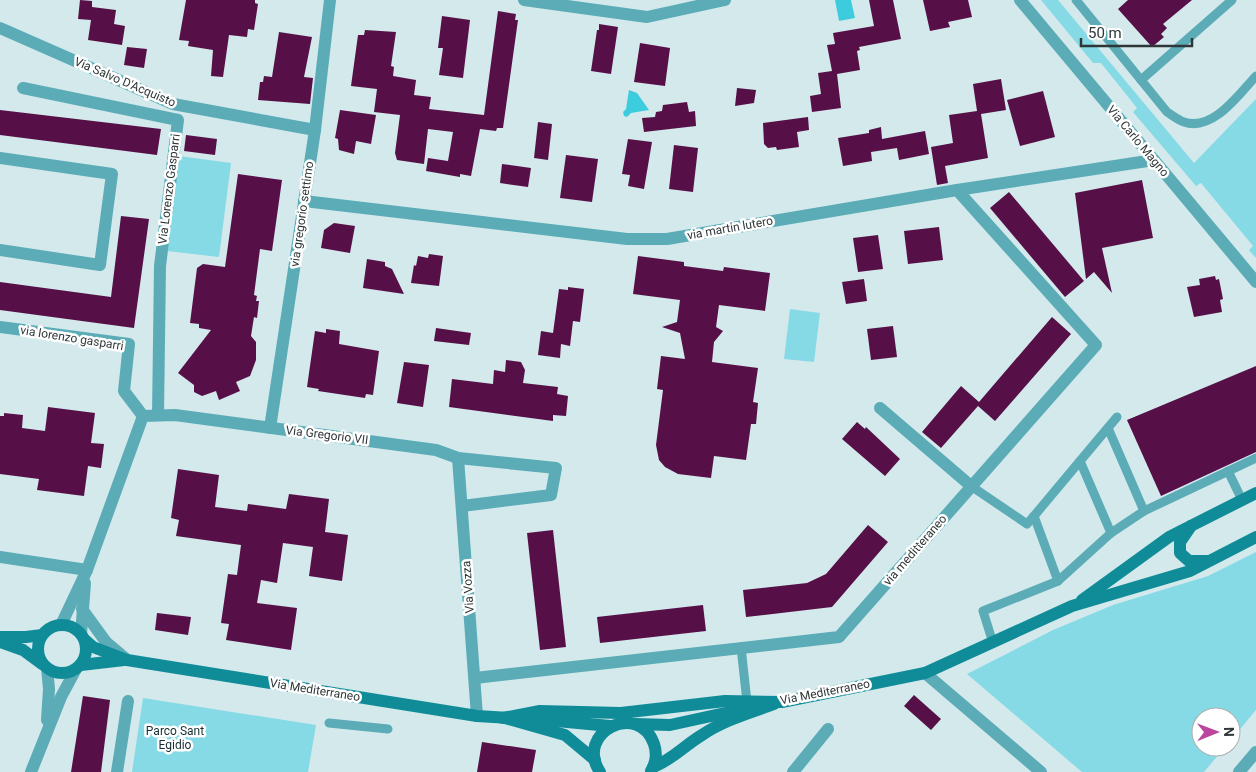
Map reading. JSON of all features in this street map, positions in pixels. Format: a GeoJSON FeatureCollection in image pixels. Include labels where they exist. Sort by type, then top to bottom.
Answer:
{"type":"FeatureCollection","features":[{"type":"Feature","properties":{"kind":"main road"},"geometry":{"type":"LineString","coordinates":[[1072,606],[1169,537],[1256,493]]}},
{"type":"Feature","properties":{"kind":"main road"},"geometry":{"type":"LineString","coordinates":[[1192,524],[1180,542],[1180,552],[1189,561],[1208,561]]}},
{"type":"Feature","properties":{"kind":"main road"},"geometry":{"type":"LineString","coordinates":[[1072,606],[1190,571],[1256,537]]}},
{"type":"Feature","properties":{"kind":"main road","name":"Via Mediterraneo"},"geometry":{"type":"LineString","coordinates":[[83,637],[93,647],[127,660],[477,716],[610,726],[626,722],[670,725],[725,712],[925,673],[1072,606]]}},
{"type":"Feature","properties":{"kind":"main road"},"geometry":{"type":"LineString","coordinates":[[0,637],[26,637],[42,634],[61,625],[68,626],[83,637],[86,653],[78,667],[64,674],[45,666],[22,650],[0,642]]}},
{"type":"Feature","properties":{"kind":"main road"},"geometry":{"type":"LineString","coordinates":[[42,634],[38,646],[45,666]]}},
{"type":"Feature","properties":{"kind":"main road","name":"Via Mediterraneo"},"geometry":{"type":"LineString","coordinates":[[78,667],[127,660]]}},
{"type":"Feature","properties":{"kind":"main road","name":"Via Mediterraneo"},"geometry":{"type":"LineString","coordinates":[[503,718],[540,710],[621,713],[724,701],[782,702]]}},
{"type":"Feature","properties":{"kind":"main road"},"geometry":{"type":"LineString","coordinates":[[652,770],[702,734],[726,722],[782,702]]}},
{"type":"Feature","properties":{"kind":"main road","name":"Via Mediterraneo"},"geometry":{"type":"LineString","coordinates":[[503,718],[565,735],[598,769]]}},
{"type":"Feature","properties":{"kind":"main road"},"geometry":{"type":"LineString","coordinates":[[635,724],[644,729],[651,737],[656,752],[652,770]]}},
{"type":"Feature","properties":{"kind":"main road"},"geometry":{"type":"LineString","coordinates":[[598,769],[597,741],[610,726]]}},
{"type":"Feature","properties":{"kind":"street","name":"via gregorio settimo"},"geometry":{"type":"LineString","coordinates":[[270,428],[315,130],[330,0]]}},
{"type":"Feature","properties":{"kind":"street"},"geometry":{"type":"LineString","coordinates":[[524,0],[647,17],[725,0]]}},
{"type":"Feature","properties":{"kind":"street","name":"Via Carlo Magno"},"geometry":{"type":"LineString","coordinates":[[1020,0],[1256,282]]}},
{"type":"Feature","properties":{"kind":"street","name":"Via Salvo D'Acquisto"},"geometry":{"type":"LineString","coordinates":[[0,28],[173,104],[315,130]]}},
{"type":"Feature","properties":{"kind":"street","name":"Via Lorenzo Gasparri"},"geometry":{"type":"LineString","coordinates":[[23,88],[178,120],[160,266],[158,415]]}},
{"type":"Feature","properties":{"kind":"street"},"geometry":{"type":"LineString","coordinates":[[0,158],[112,174],[100,265],[0,250]]}},
{"type":"Feature","properties":{"kind":"street","name":"via martin lutero"},"geometry":{"type":"LineString","coordinates":[[304,201],[626,239],[667,239],[957,190],[1154,160]]}},
{"type":"Feature","properties":{"kind":"street","name":"via meditteraneo"},"geometry":{"type":"LineString","coordinates":[[475,678],[839,637],[1096,344],[957,190]]}},
{"type":"Feature","properties":{"kind":"street","name":"via lorenzo gasparri"},"geometry":{"type":"LineString","coordinates":[[0,327],[129,344],[124,391],[143,416]]}},
{"type":"Feature","properties":{"kind":"street"},"geometry":{"type":"LineString","coordinates":[[880,408],[971,486]]}},
{"type":"Feature","properties":{"kind":"street","name":"Via Gregorio VII"},"geometry":{"type":"LineString","coordinates":[[143,416],[175,415],[436,450],[458,458],[556,468],[552,495],[462,506]]}},
{"type":"Feature","properties":{"kind":"street"},"geometry":{"type":"LineString","coordinates":[[61,625],[87,570],[143,416]]}},
{"type":"Feature","properties":{"kind":"street","name":"Via Vozza"},"geometry":{"type":"LineString","coordinates":[[458,458],[477,716]]}},
{"type":"Feature","properties":{"kind":"street"},"geometry":{"type":"LineString","coordinates":[[0,557],[87,570]]}},
{"type":"Feature","properties":{"kind":"street"},"geometry":{"type":"LineString","coordinates":[[83,637],[82,609],[87,570]]}},
{"type":"Feature","properties":{"kind":"street"},"geometry":{"type":"LineString","coordinates":[[82,609],[106,642],[127,660]]}},
{"type":"Feature","properties":{"kind":"street"},"geometry":{"type":"LineString","coordinates":[[45,666],[49,689],[45,732]]}},
{"type":"Feature","properties":{"kind":"street"},"geometry":{"type":"LineString","coordinates":[[31,772],[45,732],[78,667]]}},
{"type":"Feature","properties":{"kind":"street"},"geometry":{"type":"LineString","coordinates":[[925,673],[1041,772]]}},
{"type":"Feature","properties":{"kind":"street"},"geometry":{"type":"LineString","coordinates":[[117,772],[128,701]]}},
{"type":"Feature","properties":{"kind":"street"},"geometry":{"type":"LineString","coordinates":[[793,772],[828,729]]}},
{"type":"Feature","properties":{"kind":"street"},"geometry":{"type":"LineString","coordinates":[[1239,772],[1256,752]]}},
{"type":"Feature","properties":{"kind":"lane"},"geometry":{"type":"LineString","coordinates":[[1076,0],[1167,112],[1184,122],[1203,122],[1223,111],[1256,76]]}},
{"type":"Feature","properties":{"kind":"lane"},"geometry":{"type":"LineString","coordinates":[[1141,80],[1232,0]]}},
{"type":"Feature","properties":{"kind":"lane"},"geometry":{"type":"LineString","coordinates":[[971,486],[1027,524],[1116,417]]}},
{"type":"Feature","properties":{"kind":"lane"},"geometry":{"type":"LineString","coordinates":[[1108,428],[1144,511]]}},
{"type":"Feature","properties":{"kind":"lane"},"geometry":{"type":"LineString","coordinates":[[993,643],[983,611],[1058,581],[1111,533],[1144,511],[1256,458]]}},
{"type":"Feature","properties":{"kind":"lane"},"geometry":{"type":"LineString","coordinates":[[1080,461],[1111,533]]}},
{"type":"Feature","properties":{"kind":"lane"},"geometry":{"type":"LineString","coordinates":[[1228,471],[1242,500]]}},
{"type":"Feature","properties":{"kind":"lane"},"geometry":{"type":"LineString","coordinates":[[1034,516],[1058,581]]}},
{"type":"Feature","properties":{"kind":"lane"},"geometry":{"type":"LineString","coordinates":[[741,647],[747,702]]}},
{"type":"Feature","properties":{"kind":"lane"},"geometry":{"type":"LineString","coordinates":[[329,723],[388,729]]}},
{"type":"Feature","properties":{"kind":"green space"},"geometry":{"type":"Polygon","coordinates":[[[1041,0],[1058,0],[1194,163],[1256,99],[1256,258],[1249,250],[1253,246],[1201,183],[1196,186],[1133,112],[1137,108],[1101,63],[1093,63],[1041,0]]]}},
{"type":"Feature","properties":{"kind":"green space"},"geometry":{"type":"Polygon","coordinates":[[[179,156],[231,163],[219,257],[167,251],[179,156]]]}},
{"type":"Feature","properties":{"kind":"green space"},"geometry":{"type":"Polygon","coordinates":[[[790,309],[820,313],[814,362],[784,359],[790,309]]]}},
{"type":"Feature","properties":{"kind":"green space"},"geometry":{"type":"Polygon","coordinates":[[[1256,552],[1256,710],[1241,728],[1241,707],[1191,707],[1191,757],[1217,757],[1204,772],[1082,772],[967,674],[1053,630],[1113,605],[1208,576],[1256,552]]]}},
{"type":"Feature","properties":{"kind":"green space","name":"Parco Sant Egidio"},"geometry":{"type":"Polygon","coordinates":[[[143,698],[316,725],[308,772],[132,772],[143,698]]]}},
{"type":"Feature","properties":{"kind":"shaded area"},"geometry":{"type":"Polygon","coordinates":[[[835,0],[851,0],[855,18],[839,21],[835,0]]]}},
{"type":"Feature","properties":{"kind":"shaded area"},"geometry":{"type":"Polygon","coordinates":[[[629,90],[637,93],[649,110],[631,113],[627,117],[624,116],[623,112],[626,109],[629,90]]]}},
{"type":"Feature","properties":{"kind":"building"},"geometry":{"type":"Polygon","coordinates":[[[80,0],[92,1],[92,7],[116,10],[114,24],[125,26],[122,45],[88,40],[91,20],[78,19],[80,0]]]}},
{"type":"Feature","properties":{"kind":"building"},"geometry":{"type":"Polygon","coordinates":[[[186,0],[255,0],[255,3],[258,4],[254,30],[248,29],[247,37],[229,35],[223,77],[211,76],[213,50],[188,46],[189,41],[179,40],[186,0]]]}},
{"type":"Feature","properties":{"kind":"building"},"geometry":{"type":"Polygon","coordinates":[[[869,0],[893,0],[901,39],[859,47],[860,50],[857,51],[860,70],[837,74],[841,108],[812,112],[810,96],[821,94],[818,73],[832,71],[827,45],[835,44],[833,33],[874,26],[869,0]]]}},
{"type":"Feature","properties":{"kind":"building"},"geometry":{"type":"Polygon","coordinates":[[[923,0],[968,0],[972,17],[948,22],[950,27],[930,31],[923,0]]]}},
{"type":"Feature","properties":{"kind":"building"},"geometry":{"type":"Polygon","coordinates":[[[1128,0],[1192,0],[1163,24],[1167,28],[1161,34],[1164,37],[1152,47],[1118,9],[1128,0]]]}},
{"type":"Feature","properties":{"kind":"building"},"geometry":{"type":"Polygon","coordinates":[[[498,11],[516,14],[515,20],[518,20],[503,128],[497,128],[496,131],[480,129],[471,176],[460,174],[460,177],[426,171],[428,158],[448,161],[453,132],[428,129],[424,164],[397,160],[395,153],[400,115],[374,112],[377,89],[351,86],[358,35],[364,35],[365,30],[396,32],[391,66],[394,67],[393,76],[416,80],[414,95],[431,97],[429,109],[484,115],[498,11]]]}},
{"type":"Feature","properties":{"kind":"building"},"geometry":{"type":"Polygon","coordinates":[[[442,16],[470,20],[463,78],[439,75],[443,48],[438,48],[442,16]]]}},
{"type":"Feature","properties":{"kind":"building"},"geometry":{"type":"Polygon","coordinates":[[[599,24],[618,27],[611,74],[591,71],[599,24]]]}},
{"type":"Feature","properties":{"kind":"building"},"geometry":{"type":"Polygon","coordinates":[[[279,32],[312,37],[304,77],[313,78],[310,104],[258,100],[260,82],[263,82],[264,76],[272,77],[279,32]]]}},
{"type":"Feature","properties":{"kind":"building"},"geometry":{"type":"Polygon","coordinates":[[[640,43],[670,48],[665,86],[634,82],[640,43]]]}},
{"type":"Feature","properties":{"kind":"building"},"geometry":{"type":"Polygon","coordinates":[[[127,47],[147,49],[144,68],[124,65],[127,47]]]}},
{"type":"Feature","properties":{"kind":"building"},"geometry":{"type":"Polygon","coordinates":[[[1001,79],[1006,110],[981,114],[988,158],[945,166],[948,183],[937,185],[931,147],[953,143],[949,115],[977,111],[973,84],[1001,79]]]}},
{"type":"Feature","properties":{"kind":"building"},"geometry":{"type":"Polygon","coordinates":[[[737,88],[756,90],[754,103],[735,106],[737,88]]]}},
{"type":"Feature","properties":{"kind":"building"},"geometry":{"type":"Polygon","coordinates":[[[1043,91],[1055,137],[1020,146],[1007,100],[1043,91]]]}},
{"type":"Feature","properties":{"kind":"building"},"geometry":{"type":"Polygon","coordinates":[[[687,102],[689,112],[695,111],[696,126],[644,132],[642,118],[655,117],[656,112],[662,111],[663,105],[687,102]]]}},
{"type":"Feature","properties":{"kind":"building"},"geometry":{"type":"Polygon","coordinates":[[[0,110],[161,129],[157,155],[0,135],[0,110]]]}},
{"type":"Feature","properties":{"kind":"building"},"geometry":{"type":"Polygon","coordinates":[[[340,110],[376,115],[371,144],[356,141],[354,154],[339,150],[338,139],[335,138],[340,110]]]}},
{"type":"Feature","properties":{"kind":"building"},"geometry":{"type":"Polygon","coordinates":[[[808,117],[809,130],[797,132],[799,147],[777,150],[776,147],[768,148],[764,144],[763,123],[808,117]]]}},
{"type":"Feature","properties":{"kind":"building"},"geometry":{"type":"Polygon","coordinates":[[[538,122],[552,124],[548,160],[534,158],[538,122]]]}},
{"type":"Feature","properties":{"kind":"building"},"geometry":{"type":"Polygon","coordinates":[[[881,127],[882,139],[925,131],[929,154],[899,160],[897,148],[871,152],[872,161],[843,166],[838,138],[869,133],[869,130],[881,127]]]}},
{"type":"Feature","properties":{"kind":"building"},"geometry":{"type":"Polygon","coordinates":[[[186,135],[217,139],[215,155],[184,151],[186,135]]]}},
{"type":"Feature","properties":{"kind":"building"},"geometry":{"type":"Polygon","coordinates":[[[628,139],[652,142],[644,189],[628,186],[630,175],[622,174],[628,139]]]}},
{"type":"Feature","properties":{"kind":"building"},"geometry":{"type":"Polygon","coordinates":[[[674,145],[698,148],[693,192],[669,189],[674,145]]]}},
{"type":"Feature","properties":{"kind":"building"},"geometry":{"type":"Polygon","coordinates":[[[566,155],[598,159],[592,202],[560,198],[566,155]]]}},
{"type":"Feature","properties":{"kind":"building"},"geometry":{"type":"Polygon","coordinates":[[[502,164],[531,168],[528,187],[500,183],[502,164]]]}},
{"type":"Feature","properties":{"kind":"building"},"geometry":{"type":"Polygon","coordinates":[[[238,174],[282,180],[272,251],[260,249],[254,295],[257,296],[256,301],[259,301],[257,318],[254,317],[251,336],[256,342],[256,360],[250,376],[236,382],[240,391],[219,400],[216,391],[202,396],[194,392],[194,385],[178,373],[211,330],[199,328],[199,324],[190,323],[197,268],[203,264],[225,267],[238,174]]]}},
{"type":"Feature","properties":{"kind":"building"},"geometry":{"type":"Polygon","coordinates":[[[1142,180],[1153,238],[1102,248],[1112,293],[1094,272],[1086,279],[1075,193],[1142,180]]]}},
{"type":"Feature","properties":{"kind":"building"},"geometry":{"type":"Polygon","coordinates":[[[1009,192],[1084,281],[1065,297],[990,208],[1009,192]]]}},
{"type":"Feature","properties":{"kind":"building"},"geometry":{"type":"Polygon","coordinates":[[[121,216],[149,219],[134,328],[0,310],[0,282],[111,297],[121,216]]]}},
{"type":"Feature","properties":{"kind":"building"},"geometry":{"type":"Polygon","coordinates":[[[334,223],[355,226],[350,253],[321,248],[324,230],[334,223]]]}},
{"type":"Feature","properties":{"kind":"building"},"geometry":{"type":"Polygon","coordinates":[[[939,227],[943,260],[908,264],[904,231],[939,227]]]}},
{"type":"Feature","properties":{"kind":"building"},"geometry":{"type":"Polygon","coordinates":[[[878,235],[883,269],[858,272],[853,238],[878,235]]]}},
{"type":"Feature","properties":{"kind":"building"},"geometry":{"type":"Polygon","coordinates":[[[429,254],[443,256],[439,286],[411,283],[414,265],[416,266],[418,256],[428,258],[429,254]]]}},
{"type":"Feature","properties":{"kind":"building"},"geometry":{"type":"Polygon","coordinates":[[[638,256],[684,262],[684,266],[723,271],[724,267],[770,273],[765,311],[719,305],[716,327],[723,331],[714,342],[712,362],[758,368],[753,402],[758,403],[756,424],[751,424],[746,460],[714,456],[711,478],[678,474],[665,467],[659,460],[656,445],[663,390],[657,389],[661,356],[685,359],[680,333],[662,327],[677,322],[680,300],[633,294],[638,256]]]}},
{"type":"Feature","properties":{"kind":"building"},"geometry":{"type":"Polygon","coordinates":[[[367,259],[385,262],[385,266],[392,269],[404,294],[363,288],[367,259]]]}},
{"type":"Feature","properties":{"kind":"building"},"geometry":{"type":"Polygon","coordinates":[[[1215,276],[1216,280],[1219,279],[1223,299],[1220,300],[1222,312],[1194,317],[1187,287],[1200,285],[1199,279],[1215,276]]]}},
{"type":"Feature","properties":{"kind":"building"},"geometry":{"type":"Polygon","coordinates":[[[864,279],[867,301],[846,304],[842,282],[864,279]]]}},
{"type":"Feature","properties":{"kind":"building"},"geometry":{"type":"Polygon","coordinates":[[[568,287],[584,289],[580,322],[573,321],[570,346],[561,344],[560,358],[538,355],[541,331],[553,333],[559,289],[568,290],[568,287]]]}},
{"type":"Feature","properties":{"kind":"building"},"geometry":{"type":"Polygon","coordinates":[[[1052,317],[1071,334],[995,421],[978,406],[941,448],[922,432],[961,386],[979,402],[1052,317]]]}},
{"type":"Feature","properties":{"kind":"building"},"geometry":{"type":"Polygon","coordinates":[[[893,326],[897,357],[871,360],[867,329],[893,326]]]}},
{"type":"Feature","properties":{"kind":"building"},"geometry":{"type":"Polygon","coordinates":[[[436,328],[471,333],[469,345],[434,341],[436,328]]]}},
{"type":"Feature","properties":{"kind":"building"},"geometry":{"type":"Polygon","coordinates":[[[326,329],[340,331],[339,344],[379,351],[373,395],[366,394],[365,398],[318,391],[319,389],[307,387],[315,331],[326,333],[326,329]]]}},
{"type":"Feature","properties":{"kind":"building"},"geometry":{"type":"Polygon","coordinates":[[[506,360],[521,362],[525,370],[523,383],[558,387],[557,394],[568,396],[566,416],[553,415],[553,421],[449,407],[452,379],[493,384],[494,370],[505,372],[506,360]]]}},
{"type":"Feature","properties":{"kind":"building"},"geometry":{"type":"Polygon","coordinates":[[[404,362],[429,365],[423,407],[397,403],[404,362]]]}},
{"type":"Feature","properties":{"kind":"building"},"geometry":{"type":"Polygon","coordinates":[[[1256,366],[1256,452],[1161,496],[1127,420],[1256,366]]]}},
{"type":"Feature","properties":{"kind":"building"},"geometry":{"type":"Polygon","coordinates":[[[48,407],[95,413],[91,443],[104,444],[101,468],[88,466],[84,496],[37,490],[39,479],[0,474],[0,416],[4,416],[4,413],[23,415],[22,428],[45,431],[48,407]]]}},
{"type":"Feature","properties":{"kind":"building"},"geometry":{"type":"Polygon","coordinates":[[[857,422],[865,429],[866,427],[900,459],[885,476],[842,439],[857,422]]]}},
{"type":"Feature","properties":{"kind":"building"},"geometry":{"type":"Polygon","coordinates":[[[178,469],[219,475],[215,507],[247,511],[248,504],[286,509],[289,494],[329,499],[325,532],[348,535],[342,581],[309,576],[313,547],[283,543],[277,583],[261,580],[257,603],[297,608],[291,650],[226,640],[229,624],[221,623],[228,574],[237,575],[241,545],[176,536],[179,520],[171,518],[178,469]]]}},
{"type":"Feature","properties":{"kind":"building"},"geometry":{"type":"Polygon","coordinates":[[[868,525],[888,542],[832,607],[746,617],[743,590],[807,583],[826,574],[868,525]]]}},
{"type":"Feature","properties":{"kind":"building"},"geometry":{"type":"Polygon","coordinates":[[[553,530],[566,647],[540,650],[527,533],[553,530]]]}},
{"type":"Feature","properties":{"kind":"building"},"geometry":{"type":"Polygon","coordinates":[[[703,605],[706,631],[600,643],[597,617],[703,605]]]}},
{"type":"Feature","properties":{"kind":"building"},"geometry":{"type":"Polygon","coordinates":[[[157,613],[191,617],[188,635],[155,630],[157,613]]]}},
{"type":"Feature","properties":{"kind":"building"},"geometry":{"type":"Polygon","coordinates":[[[914,695],[941,719],[931,730],[904,706],[914,695]]]}},
{"type":"Feature","properties":{"kind":"building"},"geometry":{"type":"Polygon","coordinates":[[[83,696],[110,700],[101,772],[71,772],[83,696]]]}},
{"type":"Feature","properties":{"kind":"building"},"geometry":{"type":"Polygon","coordinates":[[[482,742],[536,750],[532,772],[477,772],[482,742]]]}}]}
